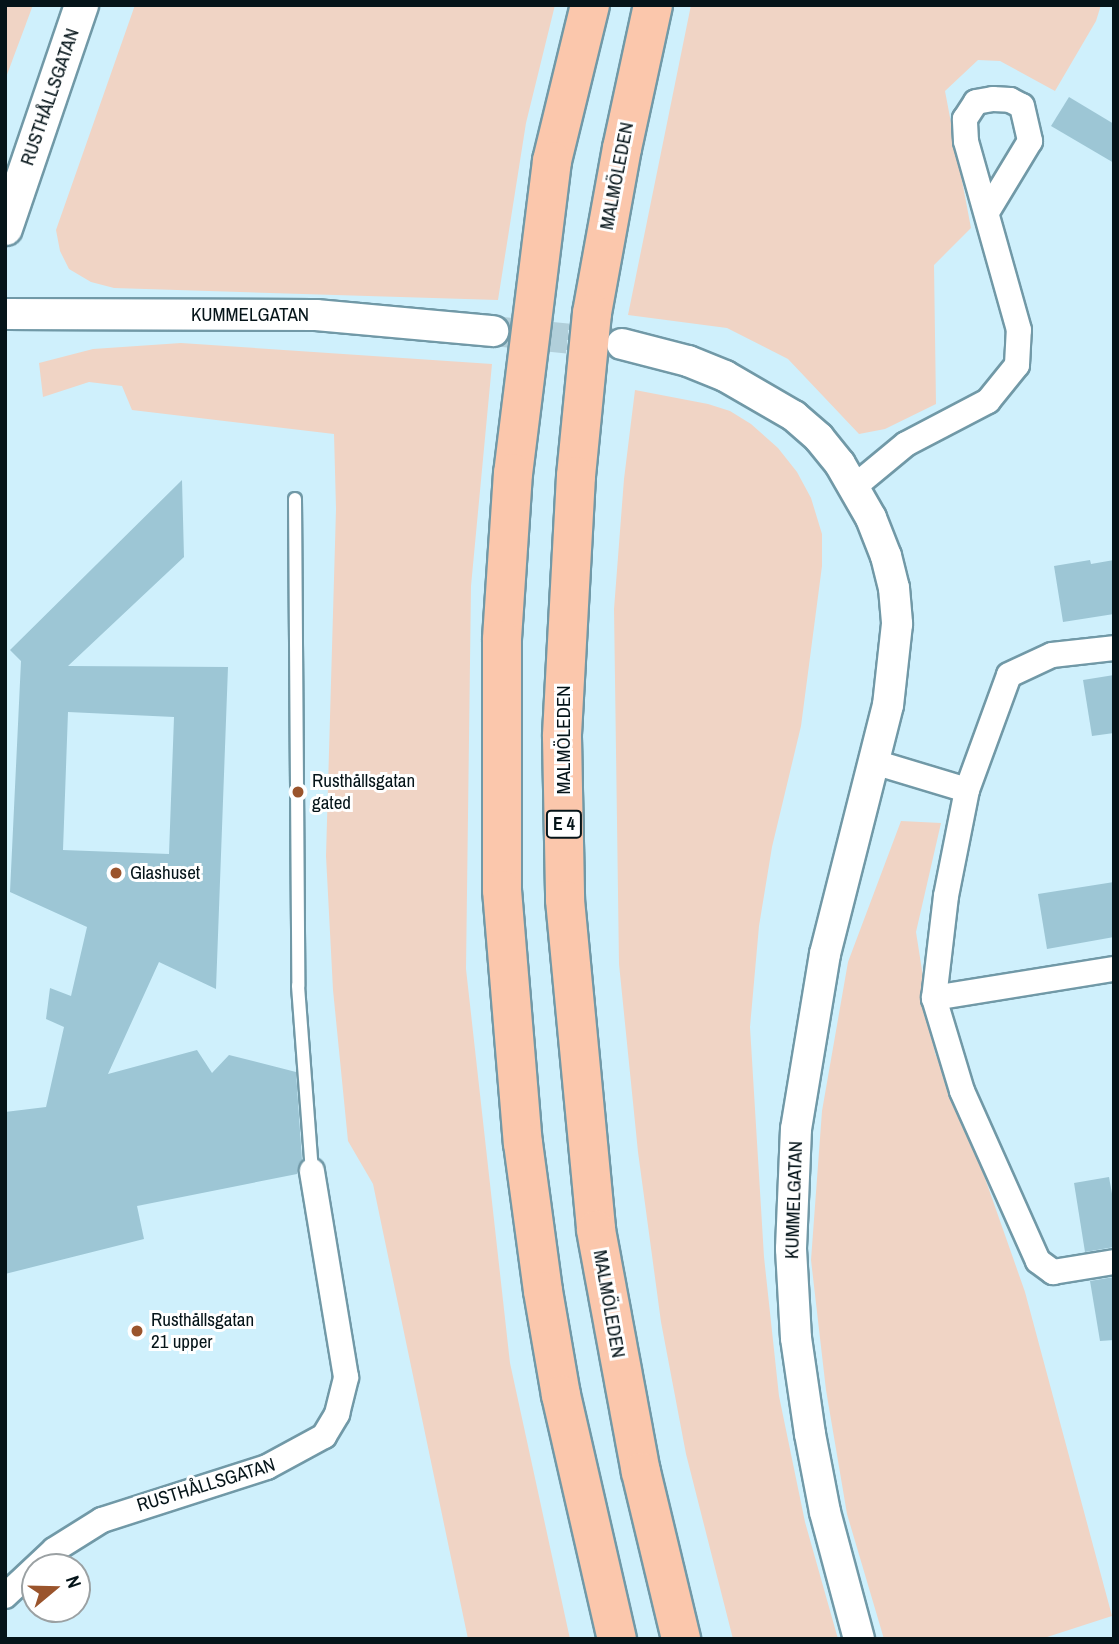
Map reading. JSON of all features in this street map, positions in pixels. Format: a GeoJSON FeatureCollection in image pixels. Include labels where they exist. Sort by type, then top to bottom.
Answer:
{"type":"FeatureCollection","features":[{"type":"Feature","properties":{"kind":"highway"},"geometry":{"type":"LineString","coordinates":[[590,5],[552,161],[513,473],[502,640],[502,890],[523,1143],[543,1291],[564,1408],[617,1639]]}},
{"type":"Feature","properties":{"kind":"highway","name":"MALMÖLEDEN"},"geometry":{"type":"LineString","coordinates":[[653,5],[622,148],[592,313],[576,476],[562,737],[565,900],[596,1230],[638,1459],[681,1639]]}},
{"type":"Feature","properties":{"kind":"main road","name":"RUSTHÅLLSGATAN"},"geometry":{"type":"LineString","coordinates":[[5,228],[81,5]]}},
{"type":"Feature","properties":{"kind":"street"},"geometry":{"type":"LineString","coordinates":[[854,487],[906,444],[988,401],[1017,365],[1019,330],[987,212]]}},
{"type":"Feature","properties":{"kind":"street","name":"KUMMELGATAN"},"geometry":{"type":"LineString","coordinates":[[5,314],[316,316],[493,331]]}},
{"type":"Feature","properties":{"kind":"street","name":"KUMMELGATAN"},"geometry":{"type":"LineString","coordinates":[[622,344],[688,361],[761,394],[794,415],[819,438],[854,487],[886,556],[894,588],[897,624],[888,705],[825,954],[796,1129],[791,1250],[796,1338],[810,1434],[825,1512],[859,1639]]}},
{"type":"Feature","properties":{"kind":"street"},"geometry":{"type":"LineString","coordinates":[[1114,648],[1052,655],[1009,675],[967,790],[946,896],[934,998],[962,1091],[1038,1261],[1053,1272],[1114,1262]]}},
{"type":"Feature","properties":{"kind":"street"},"geometry":{"type":"LineString","coordinates":[[874,762],[967,790]]}},
{"type":"Feature","properties":{"kind":"street"},"geometry":{"type":"LineString","coordinates":[[934,998],[1114,968]]}},
{"type":"Feature","properties":{"kind":"street","name":"RUSTHÅLLSGATAN"},"geometry":{"type":"LineString","coordinates":[[5,1596],[54,1550],[102,1520],[128,1509],[267,1467],[324,1436],[337,1414],[346,1377],[312,1171]]}},
{"type":"Feature","properties":{"kind":"lane"},"geometry":{"type":"LineString","coordinates":[[295,499],[298,986],[312,1171]]}},
{"type":"Feature","properties":{"kind":"shaded area"},"geometry":{"type":"Polygon","coordinates":[[[5,5],[33,5],[5,80],[5,5]]]}},
{"type":"Feature","properties":{"kind":"shaded area"},"geometry":{"type":"Polygon","coordinates":[[[135,5],[555,5],[526,123],[498,300],[114,288],[91,282],[69,269],[60,251],[56,230],[135,5]]]}},
{"type":"Feature","properties":{"kind":"shaded area"},"geometry":{"type":"Polygon","coordinates":[[[691,5],[1101,5],[1096,21],[1055,91],[1000,61],[978,60],[945,91],[971,228],[934,265],[936,404],[885,429],[859,434],[788,359],[727,328],[628,315],[691,5]]]}},
{"type":"Feature","properties":{"kind":"shaded area"},"geometry":{"type":"Polygon","coordinates":[[[181,343],[492,364],[471,586],[466,969],[510,1363],[570,1639],[468,1639],[373,1184],[348,1141],[333,990],[326,856],[336,509],[334,434],[132,410],[122,386],[89,382],[43,397],[39,363],[93,349],[181,343]]]}},
{"type":"Feature","properties":{"kind":"shaded area"},"geometry":{"type":"Polygon","coordinates":[[[635,390],[708,404],[730,411],[751,424],[778,448],[797,472],[811,498],[822,534],[822,566],[801,726],[772,847],[759,926],[750,1027],[764,1257],[779,1396],[805,1522],[838,1639],[733,1639],[686,1454],[661,1322],[638,1152],[619,964],[614,609],[624,479],[635,390]]]}},
{"type":"Feature","properties":{"kind":"shaded area"},"geometry":{"type":"Polygon","coordinates":[[[901,821],[941,823],[916,932],[935,1053],[980,1164],[1025,1292],[1112,1616],[1041,1639],[884,1639],[847,1514],[826,1390],[811,1260],[822,1111],[848,962],[901,821]]]}},
{"type":"Feature","properties":{"kind":"building"},"geometry":{"type":"Polygon","coordinates":[[[1069,97],[1114,124],[1114,163],[1051,126],[1069,97]]]}},
{"type":"Feature","properties":{"kind":"building","name":"Glashuset"},"geometry":{"type":"Polygon","coordinates":[[[182,480],[184,557],[68,666],[228,667],[216,989],[159,962],[108,1074],[197,1050],[212,1073],[229,1055],[296,1072],[302,1160],[297,1174],[137,1206],[144,1239],[5,1274],[5,1112],[46,1107],[64,1027],[46,1019],[50,988],[71,996],[87,927],[10,892],[21,661],[10,650],[182,480]],[[68,712],[63,850],[169,854],[174,717],[68,712]]]}},
{"type":"Feature","properties":{"kind":"building"},"geometry":{"type":"Polygon","coordinates":[[[1090,560],[1091,564],[1114,560],[1114,614],[1063,622],[1054,566],[1090,560]]]}},
{"type":"Feature","properties":{"kind":"building"},"geometry":{"type":"Polygon","coordinates":[[[1114,675],[1114,733],[1092,736],[1083,680],[1114,675]]]}},
{"type":"Feature","properties":{"kind":"building"},"geometry":{"type":"Polygon","coordinates":[[[1114,882],[1114,937],[1047,949],[1038,894],[1114,882]]]}},
{"type":"Feature","properties":{"kind":"building"},"geometry":{"type":"Polygon","coordinates":[[[1109,1177],[1114,1205],[1114,1247],[1085,1252],[1074,1183],[1109,1177]]]}},
{"type":"Feature","properties":{"kind":"building"},"geometry":{"type":"Polygon","coordinates":[[[1114,1277],[1114,1340],[1100,1341],[1090,1281],[1114,1277]]]}},
{"type":"Feature","properties":{"kind":"tunnel"},"geometry":{"type":"LineString","coordinates":[[493,331],[611,343]]}},
{"type":"Feature","properties":{"kind":"place","name":"Rusthållsgatan gated"},"geometry":{"type":"Point","coordinates":[298,792]}},
{"type":"Feature","properties":{"kind":"place","name":"Glashuset"},"geometry":{"type":"Point","coordinates":[116,873]}},
{"type":"Feature","properties":{"kind":"place","name":"Rusthållsgatan 21 upper"},"geometry":{"type":"Point","coordinates":[137,1331]}}]}
